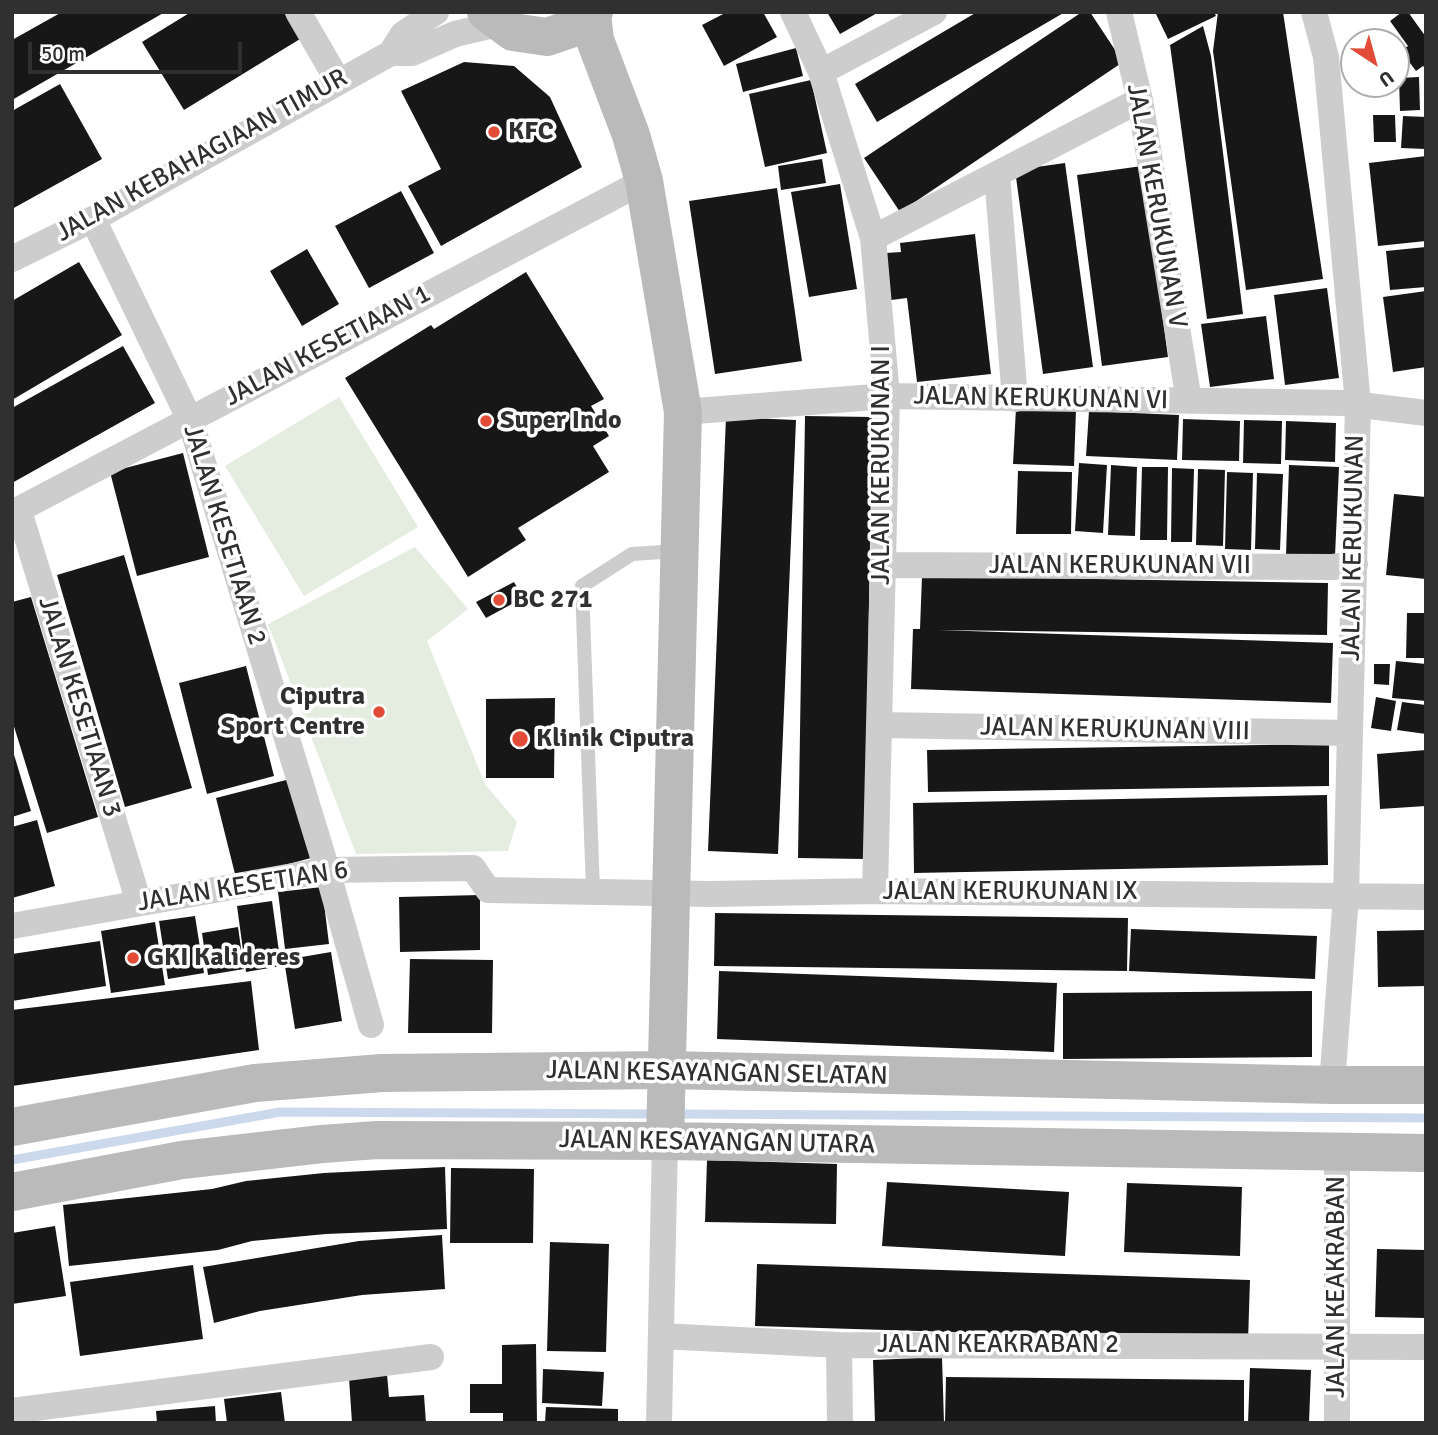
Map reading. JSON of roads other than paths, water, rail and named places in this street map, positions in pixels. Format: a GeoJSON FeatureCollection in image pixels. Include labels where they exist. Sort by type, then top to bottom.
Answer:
{"type":"FeatureCollection","features":[{"type":"Feature","properties":{"kind":"street"},"geometry":{"type":"LineString","coordinates":[[298,12],[338,81]]}},
{"type":"Feature","properties":{"kind":"street","name":"JALAN KEBAHAGIAAN TIMUR"},"geometry":{"type":"LineString","coordinates":[[12,259],[93,219],[391,53],[404,34],[436,12]]}},
{"type":"Feature","properties":{"kind":"street","name":"JALAN KERUKUNAN I"},"geometry":{"type":"LineString","coordinates":[[793,12],[821,72],[873,238],[887,396],[875,891]]}},
{"type":"Feature","properties":{"kind":"street"},"geometry":{"type":"LineString","coordinates":[[821,72],[934,12]]}},
{"type":"Feature","properties":{"kind":"street","name":"JALAN KERUKUNAN V"},"geometry":{"type":"LineString","coordinates":[[1119,12],[1140,100],[1189,401]]}},
{"type":"Feature","properties":{"kind":"street","name":"JALAN KERUKUNAN"},"geometry":{"type":"LineString","coordinates":[[1314,12],[1326,57],[1358,404],[1346,895],[1332,1085]]}},
{"type":"Feature","properties":{"kind":"street"},"geometry":{"type":"LineString","coordinates":[[492,18],[529,37],[583,20],[595,40],[631,135],[644,181],[683,412],[659,1423]]}},
{"type":"Feature","properties":{"kind":"street","name":"JALAN KEBAHAGIAAN TIMUR"},"geometry":{"type":"LineString","coordinates":[[391,53],[412,53],[492,18]]}},
{"type":"Feature","properties":{"kind":"street"},"geometry":{"type":"LineString","coordinates":[[873,238],[1140,100]]}},
{"type":"Feature","properties":{"kind":"street"},"geometry":{"type":"LineString","coordinates":[[997,174],[1015,399]]}},
{"type":"Feature","properties":{"kind":"street","name":"JALAN KESETIAAN 1"},"geometry":{"type":"LineString","coordinates":[[16,512],[644,181]]}},
{"type":"Feature","properties":{"kind":"street","name":"JALAN KESETIAAN 2"},"geometry":{"type":"LineString","coordinates":[[93,219],[190,419],[327,870],[371,1025]]}},
{"type":"Feature","properties":{"kind":"street","name":"JALAN KERUKUNAN VI"},"geometry":{"type":"LineString","coordinates":[[683,412],[887,396],[1358,404],[1426,413]]}},
{"type":"Feature","properties":{"kind":"street","name":"JALAN KESETIAAN 3"},"geometry":{"type":"LineString","coordinates":[[16,512],[139,903]]}},
{"type":"Feature","properties":{"kind":"street","name":"JALAN KERUKUNAN VII"},"geometry":{"type":"LineString","coordinates":[[883,565],[1355,565]]}},
{"type":"Feature","properties":{"kind":"street","name":"JALAN KERUKUNAN VIII"},"geometry":{"type":"LineString","coordinates":[[880,725],[1349,733]]}},
{"type":"Feature","properties":{"kind":"street","name":"JALAN KESETIAN 6"},"geometry":{"type":"LineString","coordinates":[[12,926],[327,870],[473,868],[488,890],[673,891]]}},
{"type":"Feature","properties":{"kind":"street","name":"JALAN KERUKUNAN IX"},"geometry":{"type":"LineString","coordinates":[[673,891],[711,894],[875,891],[1426,897]]}},
{"type":"Feature","properties":{"kind":"street","name":"JALAN KESAYANGAN SELATAN"},"geometry":{"type":"LineString","coordinates":[[12,1127],[146,1100],[318,1077],[382,1073],[668,1073],[1332,1085],[1426,1084]]}},
{"type":"Feature","properties":{"kind":"street","name":"JALAN KESAYANGAN UTARA"},"geometry":{"type":"LineString","coordinates":[[12,1192],[182,1160],[322,1144],[439,1140],[665,1137],[1426,1153]]}},
{"type":"Feature","properties":{"kind":"street","name":"JALAN KEAKRABAN"},"geometry":{"type":"LineString","coordinates":[[1337,1152],[1337,1423]]}},
{"type":"Feature","properties":{"kind":"street","name":"JALAN KEAKRABAN 2"},"geometry":{"type":"LineString","coordinates":[[661,1336],[839,1345],[1426,1347]]}},
{"type":"Feature","properties":{"kind":"street"},"geometry":{"type":"LineString","coordinates":[[839,1345],[840,1423]]}},
{"type":"Feature","properties":{"kind":"street"},"geometry":{"type":"LineString","coordinates":[[12,1410],[431,1357]]}},
{"type":"Feature","properties":{"kind":"lane"},"geometry":{"type":"LineString","coordinates":[[593,891],[582,586],[632,554],[680,551]]}},
{"type":"Feature","properties":{"kind":"waterway"},"geometry":{"type":"LineString","coordinates":[[12,1160],[280,1112],[658,1114]]}},
{"type":"Feature","properties":{"kind":"waterway"},"geometry":{"type":"LineString","coordinates":[[675,1114],[1426,1118]]}},
{"type":"Feature","properties":{"kind":"place","name":"KFC"},"geometry":{"type":"Point","coordinates":[494,132]}},
{"type":"Feature","properties":{"kind":"place","name":"Super Indo"},"geometry":{"type":"Point","coordinates":[486,421]}},
{"type":"Feature","properties":{"kind":"place","name":"BC 271"},"geometry":{"type":"Point","coordinates":[499,600]}},
{"type":"Feature","properties":{"kind":"place","name":"Ciputra Sport Centre"},"geometry":{"type":"Point","coordinates":[379,712]}},
{"type":"Feature","properties":{"kind":"place","name":"Klinik Ciputra"},"geometry":{"type":"Point","coordinates":[520,739]}},
{"type":"Feature","properties":{"kind":"place","name":"GKI Kalideres"},"geometry":{"type":"Point","coordinates":[133,958]}}]}
